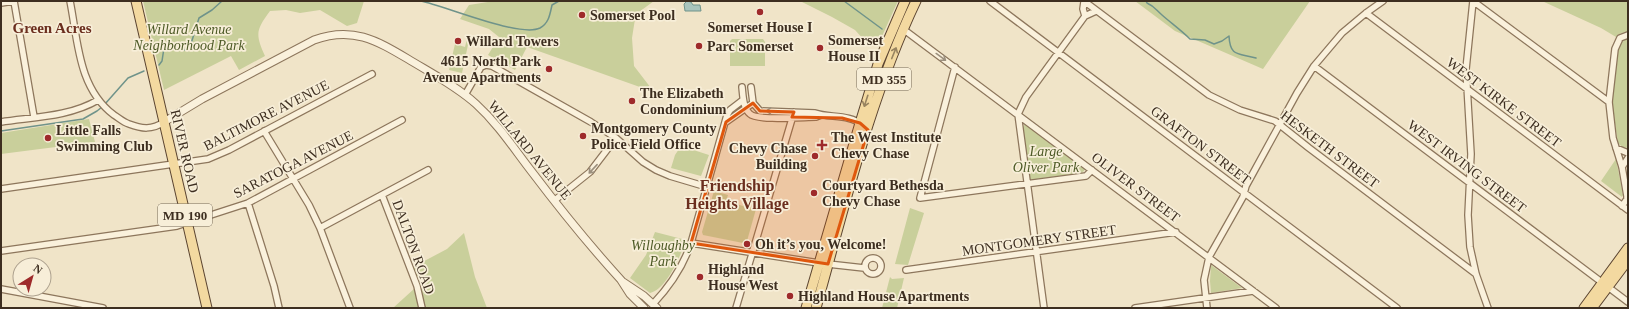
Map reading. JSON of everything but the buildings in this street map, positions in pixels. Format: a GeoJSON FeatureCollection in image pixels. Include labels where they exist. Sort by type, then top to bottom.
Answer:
{"type":"FeatureCollection","features":[{"type":"Feature","properties":{"kind":"main road","name":"RIVER ROAD"},"geometry":{"type":"LineString","coordinates":[[136,1],[206,308]]}},
{"type":"Feature","properties":{"kind":"main road","name":"MD 355"},"geometry":{"type":"LineString","coordinates":[[816,308],[824,264],[860,123],[884,48],[905,1]]}},
{"type":"Feature","properties":{"kind":"main road","name":"MD 355"},"geometry":{"type":"LineString","coordinates":[[806,308],[824,264],[886,71],[916,1]]}},
{"type":"Feature","properties":{"kind":"main road"},"geometry":{"type":"LineString","coordinates":[[1592,308],[1628,248]]}},
{"type":"Feature","properties":{"kind":"main road"},"geometry":{"type":"LineString","coordinates":[[1584,308],[1628,260]]}},
{"type":"Feature","properties":{"kind":"street"},"geometry":{"type":"LineString","coordinates":[[1,3],[14,1],[34,117]]}},
{"type":"Feature","properties":{"kind":"street"},"geometry":{"type":"LineString","coordinates":[[70,1],[83,71],[90,88],[101,104],[127,124],[143,128],[151,128],[164,122]]}},
{"type":"Feature","properties":{"kind":"street","name":"GRAFTON STREET"},"geometry":{"type":"LineString","coordinates":[[990,1],[1398,308]]}},
{"type":"Feature","properties":{"kind":"street"},"geometry":{"type":"LineString","coordinates":[[1084,1],[1083,9],[1085,16]]}},
{"type":"Feature","properties":{"kind":"street","name":"HESKETH STREET"},"geometry":{"type":"LineString","coordinates":[[1084,1],[1209,96],[1236,108],[1275,121],[1476,274]]}},
{"type":"Feature","properties":{"kind":"street"},"geometry":{"type":"LineString","coordinates":[[1207,308],[1204,276],[1209,257],[1246,186],[1306,78],[1314,66],[1342,33],[1383,1]]}},
{"type":"Feature","properties":{"kind":"street"},"geometry":{"type":"LineString","coordinates":[[1473,1],[1467,58],[1467,89],[1471,136],[1468,215],[1470,247],[1476,274],[1488,308]]}},
{"type":"Feature","properties":{"kind":"street"},"geometry":{"type":"LineString","coordinates":[[1473,1],[1609,102]]}},
{"type":"Feature","properties":{"kind":"street"},"geometry":{"type":"LineString","coordinates":[[1044,308],[1018,114],[1026,97],[1085,16],[1096,11]]}},
{"type":"Feature","properties":{"kind":"street","name":"WEST KIRKE STREET"},"geometry":{"type":"LineString","coordinates":[[1366,13],[1628,210]]}},
{"type":"Feature","properties":{"kind":"street","name":"OLIVER STREET"},"geometry":{"type":"LineString","coordinates":[[903,29],[1276,308]]}},
{"type":"Feature","properties":{"kind":"street","name":"WILLARD AVENUE"},"geometry":{"type":"LineString","coordinates":[[164,122],[198,101],[318,38],[336,34],[357,35],[375,40],[465,95],[479,107],[501,129],[555,200],[621,280],[630,294],[644,308]]}},
{"type":"Feature","properties":{"kind":"street"},"geometry":{"type":"LineString","coordinates":[[1622,206],[1627,198],[1622,167],[1613,138],[1609,102],[1615,48],[1620,38],[1628,35]]}},
{"type":"Feature","properties":{"kind":"street"},"geometry":{"type":"LineString","coordinates":[[465,95],[479,69],[488,65],[591,122],[616,138],[643,162],[656,170],[670,176],[707,187]]}},
{"type":"Feature","properties":{"kind":"street","name":"WEST IRVING STREET"},"geometry":{"type":"LineString","coordinates":[[1314,66],[1628,302]]}},
{"type":"Feature","properties":{"kind":"street"},"geometry":{"type":"LineString","coordinates":[[955,67],[920,198],[1086,176],[1092,170]]}},
{"type":"Feature","properties":{"kind":"street","name":"BALTIMORE AVENUE"},"geometry":{"type":"LineString","coordinates":[[1,189],[174,165],[216,156],[372,74]]}},
{"type":"Feature","properties":{"kind":"street"},"geometry":{"type":"LineString","coordinates":[[751,86],[753,103],[760,111],[793,115]]}},
{"type":"Feature","properties":{"kind":"street"},"geometry":{"type":"LineString","coordinates":[[742,87],[743,100],[746,107],[750,114],[755,117],[815,113],[860,123],[868,130]]}},
{"type":"Feature","properties":{"kind":"street"},"geometry":{"type":"LineString","coordinates":[[653,307],[676,276],[685,259],[691,243],[727,115],[730,110],[743,100]]}},
{"type":"Feature","properties":{"kind":"street"},"geometry":{"type":"LineString","coordinates":[[726,122],[753,103]]}},
{"type":"Feature","properties":{"kind":"street"},"geometry":{"type":"LineString","coordinates":[[1,122],[73,111],[101,104]]}},
{"type":"Feature","properties":{"kind":"street"},"geometry":{"type":"LineString","coordinates":[[736,308],[793,115]]}},
{"type":"Feature","properties":{"kind":"street","name":"SARATOGA AVENUE"},"geometry":{"type":"LineString","coordinates":[[1,251],[177,226],[187,223],[248,203],[402,120]]}},
{"type":"Feature","properties":{"kind":"street"},"geometry":{"type":"LineString","coordinates":[[264,131],[309,205],[320,228],[350,308]]}},
{"type":"Feature","properties":{"kind":"street"},"geometry":{"type":"LineString","coordinates":[[555,200],[590,172],[616,138]]}},
{"type":"Feature","properties":{"kind":"street"},"geometry":{"type":"LineString","coordinates":[[1616,148],[1628,153]]}},
{"type":"Feature","properties":{"kind":"street"},"geometry":{"type":"LineString","coordinates":[[1622,167],[1628,158]]}},
{"type":"Feature","properties":{"kind":"street"},"geometry":{"type":"LineString","coordinates":[[320,228],[428,170]]}},
{"type":"Feature","properties":{"kind":"street","name":"DALTON ROAD"},"geometry":{"type":"LineString","coordinates":[[382,195],[417,286],[422,308]]}},
{"type":"Feature","properties":{"kind":"street"},"geometry":{"type":"LineString","coordinates":[[248,203],[274,286],[279,308]]}},
{"type":"Feature","properties":{"kind":"street","name":"MONTGOMERY STREET"},"geometry":{"type":"LineString","coordinates":[[906,270],[1037,253],[1176,232]]}},
{"type":"Feature","properties":{"kind":"street"},"geometry":{"type":"LineString","coordinates":[[691,243],[824,264],[864,268]]}},
{"type":"Feature","properties":{"kind":"street","name":"WILLARD AVENUE"},"geometry":{"type":"LineString","coordinates":[[621,280],[644,296],[653,307]]}},
{"type":"Feature","properties":{"kind":"street"},"geometry":{"type":"LineString","coordinates":[[1,289],[103,308]]}},
{"type":"Feature","properties":{"kind":"street"},"geometry":{"type":"LineString","coordinates":[[1135,308],[1253,291]]}},
{"type":"Feature","properties":{"kind":"highlighted area"},"geometry":{"type":"Polygon","coordinates":[[[753,103],[760,111],[794,112],[792,117],[842,118],[860,123],[868,130],[828,264],[691,243],[726,122],[753,103]]]}},
{"type":"Feature","properties":{"kind":"green space","name":"Willard Avenue Neighborhood Park"},"geometry":{"type":"Polygon","coordinates":[[[143,1],[364,1],[357,23],[347,26],[320,10],[300,13],[286,10],[270,11],[258,32],[258,37],[265,56],[239,70],[231,56],[164,90],[143,1]]]}},
{"type":"Feature","properties":{"kind":"green space"},"geometry":{"type":"Polygon","coordinates":[[[494,1],[654,1],[639,12],[635,19],[632,38],[634,66],[654,92],[527,47],[515,70],[488,55],[499,37],[489,29],[460,19],[469,5],[494,1]]]}},
{"type":"Feature","properties":{"kind":"green space"},"geometry":{"type":"Polygon","coordinates":[[[800,1],[898,1],[878,45],[865,41],[855,30],[800,1]]]}},
{"type":"Feature","properties":{"kind":"green space"},"geometry":{"type":"Polygon","coordinates":[[[1135,1],[1310,1],[1263,69],[1175,31],[1135,1]]]}},
{"type":"Feature","properties":{"kind":"green space"},"geometry":{"type":"Polygon","coordinates":[[[1542,1],[1628,1],[1628,32],[1621,33],[1616,37],[1601,28],[1542,1]]]}},
{"type":"Feature","properties":{"kind":"green space"},"geometry":{"type":"Polygon","coordinates":[[[1628,38],[1628,148],[1622,147],[1618,143],[1612,105],[1616,48],[1621,40],[1628,38]]]}},
{"type":"Feature","properties":{"kind":"green space"},"geometry":{"type":"Polygon","coordinates":[[[467,39],[469,40],[462,73],[449,70],[455,44],[465,47],[467,39]]]}},
{"type":"Feature","properties":{"kind":"green space"},"geometry":{"type":"Polygon","coordinates":[[[732,39],[763,39],[765,42],[765,66],[730,66],[730,41],[732,39]]]}},
{"type":"Feature","properties":{"kind":"green space","name":"Little Falls Swimming Club"},"geometry":{"type":"Polygon","coordinates":[[[89,119],[95,142],[1,154],[1,133],[89,119]]]}},
{"type":"Feature","properties":{"kind":"green space","name":"Large Oliver Park"},"geometry":{"type":"Polygon","coordinates":[[[1026,123],[1085,166],[1084,171],[1081,173],[1030,180],[1022,130],[1026,123]]]}},
{"type":"Feature","properties":{"kind":"green space"},"geometry":{"type":"Polygon","coordinates":[[[681,146],[709,155],[701,176],[671,168],[675,155],[681,146]]]}},
{"type":"Feature","properties":{"kind":"green space"},"geometry":{"type":"Polygon","coordinates":[[[1616,159],[1623,195],[1622,197],[1601,181],[1616,159]]]}},
{"type":"Feature","properties":{"kind":"green space"},"geometry":{"type":"Polygon","coordinates":[[[714,191],[728,195],[726,201],[743,206],[744,202],[750,203],[750,207],[756,209],[747,241],[743,243],[703,235],[702,232],[714,191]]]}},
{"type":"Feature","properties":{"kind":"green space"},"geometry":{"type":"Polygon","coordinates":[[[910,208],[924,213],[908,265],[895,264],[910,208]]]}},
{"type":"Feature","properties":{"kind":"green space","name":"Willoughby Park"},"geometry":{"type":"Polygon","coordinates":[[[655,232],[686,240],[677,263],[667,279],[662,286],[650,293],[630,278],[646,255],[655,232]]]}},
{"type":"Feature","properties":{"kind":"green space"},"geometry":{"type":"Polygon","coordinates":[[[464,233],[475,277],[487,308],[424,308],[421,290],[413,267],[447,249],[464,233]]]}},
{"type":"Feature","properties":{"kind":"green space"},"geometry":{"type":"Polygon","coordinates":[[[1211,265],[1242,288],[1211,293],[1211,265]]]}},
{"type":"Feature","properties":{"kind":"green space"},"geometry":{"type":"Polygon","coordinates":[[[890,277],[892,279],[904,278],[897,308],[882,308],[890,277]]]}},
{"type":"Feature","properties":{"kind":"green space"},"geometry":{"type":"Polygon","coordinates":[[[415,288],[419,308],[393,308],[415,288]]]}},
{"type":"Feature","properties":{"kind":"water"},"geometry":{"type":"Polygon","coordinates":[[[687,1],[691,2],[693,5],[700,5],[701,11],[685,11],[684,4],[687,1]]]}},
{"type":"Feature","properties":{"kind":"waterway"},"geometry":{"type":"LineString","coordinates":[[159,65],[162,61],[164,48],[171,46],[184,50],[190,47],[199,18],[212,10],[222,1]]}},
{"type":"Feature","properties":{"kind":"waterway"},"geometry":{"type":"LineString","coordinates":[[421,1],[500,25],[516,29],[530,30],[543,26],[549,18],[552,5],[559,1]]}},
{"type":"Feature","properties":{"kind":"waterway"},"geometry":{"type":"LineString","coordinates":[[844,1],[882,29]]}},
{"type":"Feature","properties":{"kind":"waterway"},"geometry":{"type":"LineString","coordinates":[[1146,1],[1190,39],[1205,40],[1214,44],[1229,36],[1233,51],[1256,58]]}},
{"type":"Feature","properties":{"kind":"waterway"},"geometry":{"type":"LineString","coordinates":[[105,104],[128,78],[144,71]]}},
{"type":"Feature","properties":{"kind":"waterway"},"geometry":{"type":"LineString","coordinates":[[1,131],[83,119],[102,107]]}},
{"type":"Feature","properties":{"kind":"place","name":"Somerset House I"},"geometry":{"type":"Point","coordinates":[760,12]}},
{"type":"Feature","properties":{"kind":"place","name":"Somerset Pool"},"geometry":{"type":"Point","coordinates":[582,15]}},
{"type":"Feature","properties":{"kind":"place","name":"Willard Towers"},"geometry":{"type":"Point","coordinates":[458,41]}},
{"type":"Feature","properties":{"kind":"place","name":"Parc Somerset"},"geometry":{"type":"Point","coordinates":[699,46]}},
{"type":"Feature","properties":{"kind":"place","name":"Somerset House II"},"geometry":{"type":"Point","coordinates":[820,48]}},
{"type":"Feature","properties":{"kind":"place","name":"4615 North Park Avenue Apartments"},"geometry":{"type":"Point","coordinates":[549,69]}},
{"type":"Feature","properties":{"kind":"place","name":"The Elizabeth Condominium"},"geometry":{"type":"Point","coordinates":[632,101]}},
{"type":"Feature","properties":{"kind":"place","name":"Montgomery County Police Field Office"},"geometry":{"type":"Point","coordinates":[583,136]}},
{"type":"Feature","properties":{"kind":"place","name":"Little Falls Swimming Club"},"geometry":{"type":"Point","coordinates":[48,138]}},
{"type":"Feature","properties":{"kind":"place","name":"The West Institute Chevy Chase"},"geometry":{"type":"Point","coordinates":[822,145]}},
{"type":"Feature","properties":{"kind":"place","name":"Chevy Chase Building"},"geometry":{"type":"Point","coordinates":[815,156]}},
{"type":"Feature","properties":{"kind":"place","name":"Courtyard Bethesda Chevy Chase"},"geometry":{"type":"Point","coordinates":[814,193]}},
{"type":"Feature","properties":{"kind":"place","name":"Oh it’s you, Welcome!"},"geometry":{"type":"Point","coordinates":[747,244]}},
{"type":"Feature","properties":{"kind":"place","name":"Highland House West"},"geometry":{"type":"Point","coordinates":[700,277]}},
{"type":"Feature","properties":{"kind":"place","name":"Highland House Apartments"},"geometry":{"type":"Point","coordinates":[790,296]}},
{"type":"Feature","properties":{"kind":"district","name":"Green Acres"},"geometry":{"type":"Point","coordinates":[52,28]}},
{"type":"Feature","properties":{"kind":"district","name":"Friendship Heights Village"},"geometry":{"type":"Point","coordinates":[737,194]}}]}
